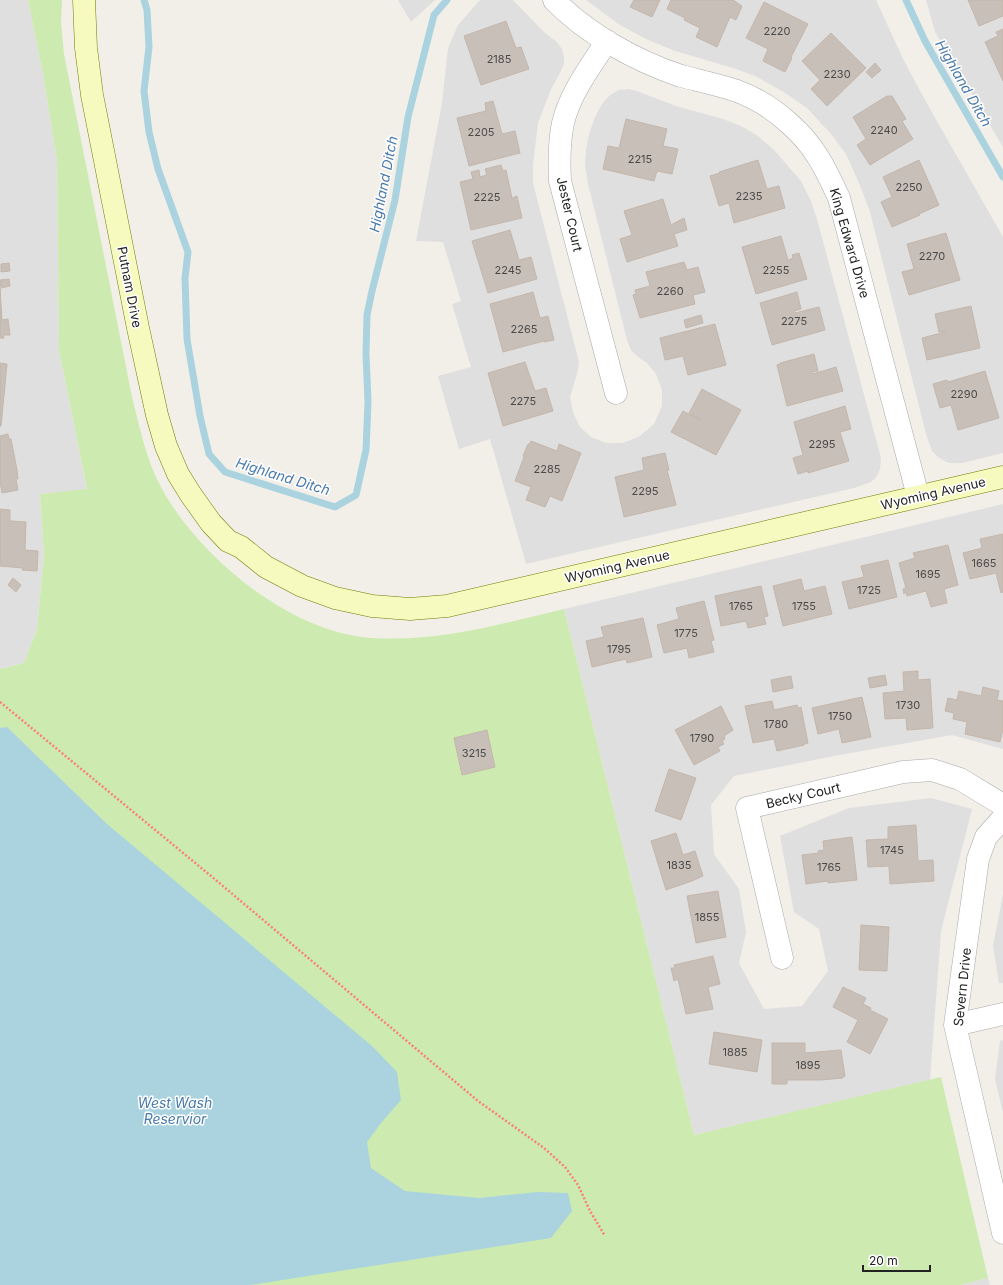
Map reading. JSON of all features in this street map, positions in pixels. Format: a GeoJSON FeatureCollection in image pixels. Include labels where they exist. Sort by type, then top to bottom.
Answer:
{"type":"FeatureCollection","features":[{"type":"Feature","properties":{"kind":"street","name":"Putnam Drive"},"geometry":{"type":"LineString","coordinates":[[84,0],[86,48],[92,95],[138,328],[157,414],[166,446],[178,474],[211,523],[228,540],[241,547]]}},
{"type":"Feature","properties":{"kind":"street","name":"King Edward Drive"},"geometry":{"type":"LineString","coordinates":[[554,0],[591,31],[643,61],[680,75],[738,92],[766,106],[791,125],[811,146],[826,170],[839,198],[918,496]]}},
{"type":"Feature","properties":{"kind":"street","name":"Jester Court"},"geometry":{"type":"LineString","coordinates":[[607,41],[574,95],[564,121],[559,152],[560,181],[616,393]]}},
{"type":"Feature","properties":{"kind":"street","name":"Wyoming Avenue"},"geometry":{"type":"LineString","coordinates":[[241,547],[266,567],[302,586],[335,598],[372,606],[410,609],[447,606],[1003,477]]}},
{"type":"Feature","properties":{"kind":"street","name":"Becky Court"},"geometry":{"type":"LineString","coordinates":[[782,958],[747,808],[903,772],[932,770],[960,779],[1003,805]]}},
{"type":"Feature","properties":{"kind":"street","name":"Severn Drive"},"geometry":{"type":"LineString","coordinates":[[1003,818],[986,836],[978,859],[955,1025],[1003,1233]]}},
{"type":"Feature","properties":{"kind":"street"},"geometry":{"type":"LineString","coordinates":[[955,1025],[1003,1014]]}},
{"type":"Feature","properties":{"kind":"path"},"geometry":{"type":"LineString","coordinates":[[0,702],[211,876],[478,1101],[544,1148],[565,1167],[578,1185],[590,1211],[605,1236]]}},
{"type":"Feature","properties":{"kind":"shaded area"},"geometry":{"type":"Polygon","coordinates":[[[0,0],[28,0],[43,74],[57,160],[59,350],[87,490],[40,494],[44,555],[37,629],[24,663],[0,669],[0,0]]]}},
{"type":"Feature","properties":{"kind":"shaded area"},"geometry":{"type":"Polygon","coordinates":[[[398,0],[435,0],[411,22],[398,0]]]}},
{"type":"Feature","properties":{"kind":"shaded area"},"geometry":{"type":"Polygon","coordinates":[[[480,0],[513,0],[544,32],[557,42],[562,49],[564,57],[564,64],[551,89],[538,123],[533,165],[533,183],[579,362],[570,397],[573,412],[580,427],[591,437],[606,443],[623,443],[640,436],[654,424],[662,406],[662,390],[656,374],[647,363],[631,350],[627,340],[588,184],[585,165],[589,134],[595,117],[602,104],[610,95],[619,90],[629,89],[676,106],[723,119],[741,126],[758,136],[774,150],[801,181],[811,201],[817,219],[881,458],[880,469],[877,476],[871,482],[854,488],[526,564],[490,439],[459,449],[438,376],[471,367],[452,304],[461,301],[443,242],[416,241],[442,103],[448,48],[458,25],[480,0]]]}},
{"type":"Feature","properties":{"kind":"shaded area"},"geometry":{"type":"Polygon","coordinates":[[[586,0],[876,0],[904,61],[1003,237],[1003,453],[962,463],[949,463],[939,458],[932,451],[926,434],[870,212],[846,154],[831,134],[807,108],[782,91],[755,76],[675,51],[646,39],[620,25],[586,0]]]}},
{"type":"Feature","properties":{"kind":"shaded area"},"geometry":{"type":"Polygon","coordinates":[[[926,0],[1003,0],[1003,147],[935,32],[926,0]]]}},
{"type":"Feature","properties":{"kind":"shaded area"},"geometry":{"type":"Polygon","coordinates":[[[1003,504],[1003,749],[952,735],[834,756],[734,776],[711,805],[714,854],[739,889],[746,932],[739,963],[764,1009],[802,1006],[828,971],[819,929],[794,912],[780,836],[849,808],[931,798],[972,809],[941,931],[930,1080],[694,1135],[564,609],[1003,504]]]}},
{"type":"Feature","properties":{"kind":"shaded area"},"geometry":{"type":"Polygon","coordinates":[[[1003,894],[1003,983],[999,983],[993,946],[1003,894]]]}},
{"type":"Feature","properties":{"kind":"shaded area"},"geometry":{"type":"Polygon","coordinates":[[[1003,1040],[1003,1113],[995,1079],[1000,1041],[1003,1040]]]}},
{"type":"Feature","properties":{"kind":"shaded area"},"geometry":{"type":"Polygon","coordinates":[[[988,1278],[990,1285],[960,1285],[988,1278]]]}},
{"type":"Feature","properties":{"kind":"green space"},"geometry":{"type":"Polygon","coordinates":[[[28,0],[62,0],[61,23],[64,54],[132,397],[144,444],[156,478],[179,515],[200,541],[224,565],[251,588],[281,607],[311,623],[342,633],[373,638],[398,639],[446,635],[493,626],[564,609],[694,1135],[941,1077],[988,1278],[960,1285],[0,1285],[0,669],[24,663],[37,629],[44,555],[40,494],[87,489],[59,350],[57,160],[43,74],[28,0]]]}},
{"type":"Feature","properties":{"kind":"water","name":"West Wash Reservior"},"geometry":{"type":"Polygon","coordinates":[[[7,727],[107,824],[372,1046],[397,1072],[401,1100],[367,1142],[371,1168],[405,1191],[479,1198],[538,1192],[568,1193],[572,1211],[551,1238],[250,1285],[0,1285],[0,728],[7,727]]]}},
{"type":"Feature","properties":{"kind":"building"},"geometry":{"type":"Polygon","coordinates":[[[634,0],[660,0],[652,17],[630,7],[634,0]]]}},
{"type":"Feature","properties":{"kind":"building"},"geometry":{"type":"Polygon","coordinates":[[[671,0],[733,0],[742,6],[736,20],[730,17],[717,47],[696,37],[700,28],[667,9],[671,0]]]}},
{"type":"Feature","properties":{"kind":"building"},"geometry":{"type":"Polygon","coordinates":[[[968,0],[1003,0],[1003,16],[979,26],[968,0]]]}},
{"type":"Feature","properties":{"kind":"building"},"geometry":{"type":"Polygon","coordinates":[[[764,2],[808,24],[785,72],[763,61],[768,49],[746,38],[764,2]]]}},
{"type":"Feature","properties":{"kind":"building"},"geometry":{"type":"Polygon","coordinates":[[[506,21],[516,48],[521,47],[529,69],[481,85],[464,36],[506,21]]]}},
{"type":"Feature","properties":{"kind":"building"},"geometry":{"type":"Polygon","coordinates":[[[1003,29],[1003,81],[985,42],[998,36],[996,32],[1003,29]]]}},
{"type":"Feature","properties":{"kind":"building"},"geometry":{"type":"Polygon","coordinates":[[[831,33],[866,68],[827,106],[811,89],[820,80],[802,61],[831,33]]]}},
{"type":"Feature","properties":{"kind":"building"},"geometry":{"type":"Polygon","coordinates":[[[875,63],[881,70],[872,78],[866,72],[875,63]]]}},
{"type":"Feature","properties":{"kind":"building"},"geometry":{"type":"Polygon","coordinates":[[[887,96],[892,96],[906,119],[902,121],[913,139],[870,165],[857,145],[866,139],[853,117],[887,96]]]}},
{"type":"Feature","properties":{"kind":"building"},"geometry":{"type":"Polygon","coordinates":[[[493,101],[502,134],[515,131],[520,153],[469,166],[457,118],[486,111],[485,103],[493,101]]]}},
{"type":"Feature","properties":{"kind":"building"},"geometry":{"type":"Polygon","coordinates":[[[626,119],[667,129],[663,146],[678,149],[672,174],[657,171],[654,181],[603,169],[608,146],[619,148],[626,119]]]}},
{"type":"Feature","properties":{"kind":"building"},"geometry":{"type":"Polygon","coordinates":[[[758,160],[767,189],[779,186],[785,208],[734,223],[729,203],[719,206],[710,176],[758,160]]]}},
{"type":"Feature","properties":{"kind":"building"},"geometry":{"type":"Polygon","coordinates":[[[919,160],[939,205],[892,227],[881,202],[892,197],[883,177],[919,160]]]}},
{"type":"Feature","properties":{"kind":"building"},"geometry":{"type":"Polygon","coordinates":[[[501,165],[503,171],[506,170],[512,198],[517,196],[522,218],[471,230],[460,182],[473,179],[471,172],[479,170],[480,177],[487,175],[485,169],[501,165]]]}},
{"type":"Feature","properties":{"kind":"building"},"geometry":{"type":"Polygon","coordinates":[[[663,199],[671,225],[684,218],[687,230],[674,234],[678,246],[627,262],[620,239],[632,235],[624,211],[663,199]]]}},
{"type":"Feature","properties":{"kind":"building"},"geometry":{"type":"Polygon","coordinates":[[[510,230],[519,260],[531,257],[537,279],[488,293],[472,241],[510,230]]]}},
{"type":"Feature","properties":{"kind":"building"},"geometry":{"type":"Polygon","coordinates":[[[946,233],[960,280],[909,295],[902,272],[914,269],[907,244],[946,233]]]}},
{"type":"Feature","properties":{"kind":"building"},"geometry":{"type":"Polygon","coordinates":[[[781,236],[788,260],[793,258],[792,255],[799,253],[807,279],[756,294],[742,247],[781,236]]]}},
{"type":"Feature","properties":{"kind":"building"},"geometry":{"type":"Polygon","coordinates":[[[684,262],[687,270],[698,267],[705,292],[693,295],[695,304],[640,318],[633,295],[636,294],[635,290],[650,286],[646,272],[684,262]]]}},
{"type":"Feature","properties":{"kind":"building"},"geometry":{"type":"Polygon","coordinates":[[[9,263],[10,271],[1,272],[1,264],[9,263]]]}},
{"type":"Feature","properties":{"kind":"building"},"geometry":{"type":"Polygon","coordinates":[[[9,279],[10,286],[1,288],[0,280],[9,279]]]}},
{"type":"Feature","properties":{"kind":"building"},"geometry":{"type":"Polygon","coordinates":[[[0,288],[2,320],[8,319],[10,335],[3,335],[4,338],[0,338],[0,288]]]}},
{"type":"Feature","properties":{"kind":"building"},"geometry":{"type":"Polygon","coordinates":[[[533,292],[540,318],[548,316],[554,340],[544,341],[503,352],[490,304],[533,292]]]}},
{"type":"Feature","properties":{"kind":"building"},"geometry":{"type":"Polygon","coordinates":[[[797,292],[801,309],[794,311],[795,313],[819,307],[825,330],[772,345],[760,303],[797,292]]]}},
{"type":"Feature","properties":{"kind":"building"},"geometry":{"type":"Polygon","coordinates":[[[971,306],[980,348],[927,360],[922,338],[945,332],[939,332],[935,314],[971,306]]]}},
{"type":"Feature","properties":{"kind":"building"},"geometry":{"type":"Polygon","coordinates":[[[701,315],[703,323],[686,328],[684,320],[701,315]]]}},
{"type":"Feature","properties":{"kind":"building"},"geometry":{"type":"Polygon","coordinates":[[[715,324],[726,365],[688,375],[683,356],[665,360],[660,338],[715,324]]]}},
{"type":"Feature","properties":{"kind":"building"},"geometry":{"type":"Polygon","coordinates":[[[814,354],[818,371],[812,372],[813,374],[836,367],[843,391],[787,406],[777,365],[814,354]]]}},
{"type":"Feature","properties":{"kind":"building"},"geometry":{"type":"Polygon","coordinates":[[[525,362],[535,391],[546,388],[553,411],[503,426],[488,373],[525,362]]]}},
{"type":"Feature","properties":{"kind":"building"},"geometry":{"type":"Polygon","coordinates":[[[0,363],[7,364],[1,426],[0,426],[0,363]]]}},
{"type":"Feature","properties":{"kind":"building"},"geometry":{"type":"Polygon","coordinates":[[[985,371],[999,418],[958,430],[951,405],[940,408],[933,384],[947,380],[948,382],[985,371]]]}},
{"type":"Feature","properties":{"kind":"building"},"geometry":{"type":"Polygon","coordinates":[[[702,389],[741,410],[716,455],[671,432],[683,411],[700,420],[689,413],[702,389]]]}},
{"type":"Feature","properties":{"kind":"building"},"geometry":{"type":"Polygon","coordinates":[[[845,406],[851,429],[840,432],[849,461],[808,473],[808,471],[798,474],[793,458],[803,455],[794,422],[845,406]]]}},
{"type":"Feature","properties":{"kind":"building"},"geometry":{"type":"Polygon","coordinates":[[[8,434],[9,439],[11,439],[17,470],[18,479],[16,479],[18,490],[2,493],[0,482],[0,436],[8,434]]]}},
{"type":"Feature","properties":{"kind":"building"},"geometry":{"type":"Polygon","coordinates":[[[531,441],[557,451],[559,444],[581,453],[562,501],[550,496],[545,507],[526,500],[531,487],[515,481],[524,457],[523,456],[528,444],[530,444],[531,441]]]}},
{"type":"Feature","properties":{"kind":"building"},"geometry":{"type":"Polygon","coordinates":[[[665,453],[669,470],[667,470],[676,505],[624,517],[615,477],[644,470],[642,458],[665,453]]]}},
{"type":"Feature","properties":{"kind":"building"},"geometry":{"type":"Polygon","coordinates":[[[0,509],[10,510],[10,521],[26,522],[25,550],[38,551],[37,571],[0,566],[0,509]]]}},
{"type":"Feature","properties":{"kind":"building"},"geometry":{"type":"Polygon","coordinates":[[[1003,534],[1003,592],[1001,593],[996,573],[970,579],[963,553],[982,548],[980,539],[1003,534]]]}},
{"type":"Feature","properties":{"kind":"building"},"geometry":{"type":"Polygon","coordinates":[[[948,545],[958,585],[944,589],[947,603],[931,607],[926,591],[907,596],[906,592],[904,594],[903,589],[906,588],[899,563],[915,558],[913,553],[948,545]]]}},
{"type":"Feature","properties":{"kind":"building"},"geometry":{"type":"Polygon","coordinates":[[[888,560],[897,597],[849,609],[842,582],[864,577],[861,566],[888,560]]]}},
{"type":"Feature","properties":{"kind":"building"},"geometry":{"type":"Polygon","coordinates":[[[13,578],[21,585],[16,592],[8,585],[13,578]]]}},
{"type":"Feature","properties":{"kind":"building"},"geometry":{"type":"Polygon","coordinates":[[[801,579],[804,591],[825,586],[832,614],[783,626],[773,586],[801,579]]]}},
{"type":"Feature","properties":{"kind":"building"},"geometry":{"type":"Polygon","coordinates":[[[761,586],[768,616],[764,617],[766,624],[748,628],[746,621],[721,626],[715,596],[761,586]]]}},
{"type":"Feature","properties":{"kind":"building"},"geometry":{"type":"Polygon","coordinates":[[[704,601],[714,640],[711,641],[714,652],[689,658],[687,648],[664,653],[657,625],[679,619],[676,608],[704,601]]]}},
{"type":"Feature","properties":{"kind":"building"},"geometry":{"type":"Polygon","coordinates":[[[643,618],[652,657],[627,663],[626,659],[592,667],[586,641],[604,637],[601,627],[643,618]]]}},
{"type":"Feature","properties":{"kind":"building"},"geometry":{"type":"Polygon","coordinates":[[[918,671],[918,680],[930,679],[933,728],[907,730],[906,718],[885,719],[883,693],[904,691],[903,672],[918,671]]]}},
{"type":"Feature","properties":{"kind":"building"},"geometry":{"type":"Polygon","coordinates":[[[885,675],[887,685],[870,688],[868,678],[885,675]]]}},
{"type":"Feature","properties":{"kind":"building"},"geometry":{"type":"Polygon","coordinates":[[[791,676],[793,688],[773,692],[771,680],[791,676]]]}},
{"type":"Feature","properties":{"kind":"building"},"geometry":{"type":"Polygon","coordinates":[[[983,687],[999,691],[997,700],[1003,701],[1003,729],[1000,742],[965,734],[967,722],[953,719],[954,713],[945,711],[948,698],[957,700],[959,691],[981,696],[983,687]]]}},
{"type":"Feature","properties":{"kind":"building"},"geometry":{"type":"Polygon","coordinates":[[[862,697],[871,737],[842,743],[839,729],[818,734],[812,708],[862,697]]]}},
{"type":"Feature","properties":{"kind":"building"},"geometry":{"type":"Polygon","coordinates":[[[772,701],[774,710],[797,705],[798,708],[801,707],[808,743],[777,751],[774,739],[753,743],[745,706],[772,701]]]}},
{"type":"Feature","properties":{"kind":"building"},"geometry":{"type":"Polygon","coordinates":[[[721,706],[733,730],[724,736],[725,739],[722,741],[724,744],[718,747],[720,751],[694,765],[675,730],[721,706]]]}},
{"type":"Feature","properties":{"kind":"building"},"geometry":{"type":"Polygon","coordinates":[[[487,730],[495,767],[462,775],[454,738],[487,730]]]}},
{"type":"Feature","properties":{"kind":"building"},"geometry":{"type":"Polygon","coordinates":[[[669,769],[696,778],[681,820],[655,811],[669,769]]]}},
{"type":"Feature","properties":{"kind":"building"},"geometry":{"type":"Polygon","coordinates":[[[916,825],[918,861],[933,860],[934,881],[890,884],[889,866],[868,867],[866,840],[888,839],[888,827],[916,825]]]}},
{"type":"Feature","properties":{"kind":"building"},"geometry":{"type":"Polygon","coordinates":[[[676,833],[683,855],[695,851],[703,876],[666,890],[651,841],[676,833]]]}},
{"type":"Feature","properties":{"kind":"building"},"geometry":{"type":"Polygon","coordinates":[[[852,837],[857,880],[828,883],[828,881],[806,884],[802,855],[819,853],[818,851],[824,850],[823,841],[852,837]]]}},
{"type":"Feature","properties":{"kind":"building"},"geometry":{"type":"Polygon","coordinates":[[[718,891],[726,937],[696,943],[687,896],[718,891]]]}},
{"type":"Feature","properties":{"kind":"building"},"geometry":{"type":"Polygon","coordinates":[[[861,925],[889,927],[887,971],[859,970],[861,925]]]}},
{"type":"Feature","properties":{"kind":"building"},"geometry":{"type":"Polygon","coordinates":[[[713,956],[720,984],[708,987],[713,1009],[686,1014],[678,979],[674,981],[671,968],[675,968],[674,965],[713,956]]]}},
{"type":"Feature","properties":{"kind":"building"},"geometry":{"type":"Polygon","coordinates":[[[843,987],[866,998],[863,1004],[871,1008],[870,1010],[888,1019],[870,1054],[847,1042],[858,1020],[833,1007],[843,987]]]}},
{"type":"Feature","properties":{"kind":"building"},"geometry":{"type":"Polygon","coordinates":[[[714,1032],[762,1040],[757,1072],[709,1064],[714,1032]]]}},
{"type":"Feature","properties":{"kind":"building"},"geometry":{"type":"Polygon","coordinates":[[[772,1043],[805,1043],[805,1053],[841,1050],[845,1076],[843,1078],[821,1080],[787,1080],[787,1084],[772,1084],[772,1043]]]}},
{"type":"Feature","properties":{"kind":"waterway","name":"Highland Ditch"},"geometry":{"type":"LineString","coordinates":[[144,0],[147,10],[149,47],[144,91],[149,132],[158,169],[188,252],[185,278],[187,339],[200,416],[209,454],[225,472],[335,507],[356,495],[366,450],[368,402],[366,354],[367,315],[395,200],[408,117],[434,15],[447,0]]}},
{"type":"Feature","properties":{"kind":"waterway","name":"Highland Ditch"},"geometry":{"type":"LineString","coordinates":[[906,0],[925,41],[1003,177]]}}]}
